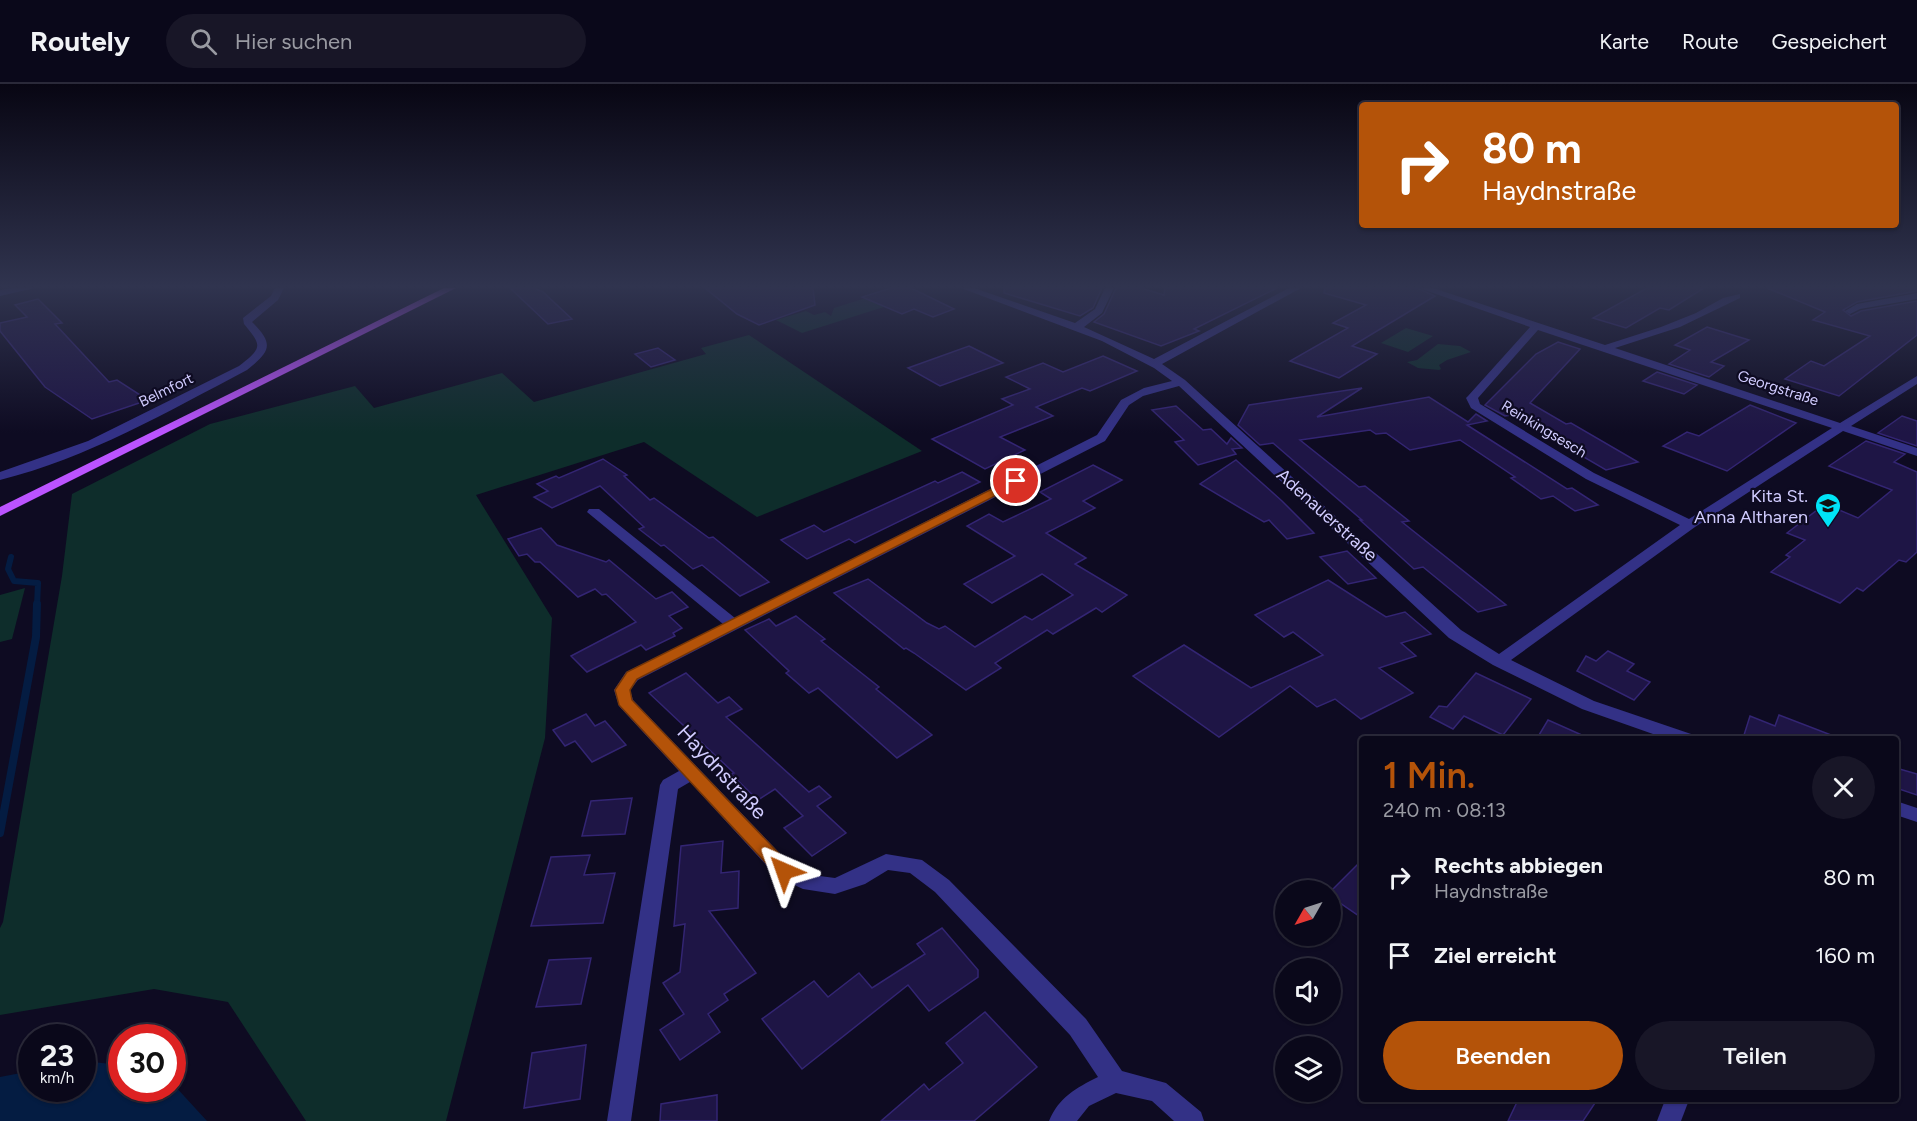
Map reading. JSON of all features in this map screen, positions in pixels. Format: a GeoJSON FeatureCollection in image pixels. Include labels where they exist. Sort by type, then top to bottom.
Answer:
{"type":"FeatureCollection","features":[{"type":"Feature","properties":{"kind":"main road"},"geometry":{"type":"LineString","coordinates":[[0,512],[354,336]]}},
{"type":"Feature","properties":{"kind":"street","name":"Belmfort"},"geometry":{"type":"LineString","coordinates":[[0,476],[31,468],[72,452],[243,368],[255,359],[263,344],[260,336]]}},
{"type":"Feature","properties":{"kind":"street","name":"Adenauerstraße"},"geometry":{"type":"LineString","coordinates":[[1097,336],[1155,363],[1181,382],[1455,634],[1499,662],[1588,705],[1679,736]]}},
{"type":"Feature","properties":{"kind":"street"},"geometry":{"type":"LineString","coordinates":[[1155,363],[1206,336]]}},
{"type":"Feature","properties":{"kind":"street","name":"Reinkingsesch"},"geometry":{"type":"LineString","coordinates":[[1527,336],[1472,398],[1475,406],[1590,476],[1690,524]]}},
{"type":"Feature","properties":{"kind":"street","name":"Georgstraße"},"geometry":{"type":"LineString","coordinates":[[1569,336],[1842,425],[1917,452]]}},
{"type":"Feature","properties":{"kind":"street"},"geometry":{"type":"LineString","coordinates":[[1605,348],[1644,336]]}},
{"type":"Feature","properties":{"kind":"street"},"geometry":{"type":"LineString","coordinates":[[1499,662],[1690,524],[1917,379]]}},
{"type":"Feature","properties":{"kind":"street","name":"Haydnstraße"},"geometry":{"type":"LineString","coordinates":[[1115,1081],[1078,1027],[942,886],[915,867],[886,862],[858,878],[835,886],[810,883],[784,871],[625,702],[622,690],[632,676],[1101,438],[1110,429],[1120,408],[1134,397],[1181,382]]}},
{"type":"Feature","properties":{"kind":"street"},"geometry":{"type":"LineString","coordinates":[[594,512],[734,624]]}},
{"type":"Feature","properties":{"kind":"street"},"geometry":{"type":"LineString","coordinates":[[619,1121],[669,785],[692,773]]}},
{"type":"Feature","properties":{"kind":"street"},"geometry":{"type":"LineString","coordinates":[[1899,809],[1917,815]]}},
{"type":"Feature","properties":{"kind":"street"},"geometry":{"type":"LineString","coordinates":[[1061,1121],[1080,1098],[1115,1081],[1158,1091],[1192,1121]]}},
{"type":"Feature","properties":{"kind":"street"},"geometry":{"type":"LineString","coordinates":[[1669,1121],[1676,1102]]}},
{"type":"Feature","properties":{"kind":"green space"},"geometry":{"type":"Polygon","coordinates":[[[751,336],[922,451],[757,517],[644,442],[476,495],[552,618],[545,738],[446,1121],[306,1121],[228,1002],[154,989],[0,1015],[0,928],[3,922],[62,576],[72,494],[210,424],[355,386],[374,408],[502,373],[534,402],[706,354],[701,348],[751,336]]]}},
{"type":"Feature","properties":{"kind":"green space"},"geometry":{"type":"Polygon","coordinates":[[[1392,336],[1432,336],[1408,352],[1381,343],[1392,336]]]}},
{"type":"Feature","properties":{"kind":"green space"},"geometry":{"type":"Polygon","coordinates":[[[1438,344],[1460,346],[1471,352],[1447,360],[1439,365],[1441,369],[1439,370],[1418,368],[1407,362],[1417,360],[1438,344]]]}},
{"type":"Feature","properties":{"kind":"green space"},"geometry":{"type":"Polygon","coordinates":[[[25,588],[12,639],[0,642],[0,595],[25,588]]]}},
{"type":"Feature","properties":{"kind":"water"},"geometry":{"type":"Polygon","coordinates":[[[96,1062],[108,1064],[108,1102],[186,1102],[186,1098],[207,1121],[0,1121],[0,1077],[18,1074],[18,1102],[96,1102],[96,1062]]]}},
{"type":"Feature","properties":{"kind":"building"},"geometry":{"type":"Polygon","coordinates":[[[4,336],[67,336],[109,382],[117,380],[148,400],[92,419],[45,387],[4,336]]]}},
{"type":"Feature","properties":{"kind":"building"},"geometry":{"type":"Polygon","coordinates":[[[1134,336],[1185,336],[1161,346],[1134,336]]]}},
{"type":"Feature","properties":{"kind":"building"},"geometry":{"type":"Polygon","coordinates":[[[1333,336],[1368,336],[1352,346],[1377,354],[1339,378],[1290,361],[1333,336]]]}},
{"type":"Feature","properties":{"kind":"building"},"geometry":{"type":"Polygon","coordinates":[[[1690,336],[1737,336],[1749,340],[1711,362],[1724,366],[1709,377],[1669,364],[1690,350],[1675,345],[1690,336]]]}},
{"type":"Feature","properties":{"kind":"building"},"geometry":{"type":"Polygon","coordinates":[[[1869,336],[1915,336],[1839,396],[1785,379],[1811,361],[1824,366],[1869,336]]]}},
{"type":"Feature","properties":{"kind":"building"},"geometry":{"type":"Polygon","coordinates":[[[1558,342],[1580,349],[1530,403],[1566,424],[1571,423],[1638,462],[1606,470],[1512,415],[1505,416],[1485,405],[1536,354],[1558,342]]]}},
{"type":"Feature","properties":{"kind":"building"},"geometry":{"type":"Polygon","coordinates":[[[969,346],[1003,363],[940,386],[908,368],[969,346]]]}},
{"type":"Feature","properties":{"kind":"building"},"geometry":{"type":"Polygon","coordinates":[[[658,348],[675,360],[651,367],[635,354],[658,348]]]}},
{"type":"Feature","properties":{"kind":"building"},"geometry":{"type":"Polygon","coordinates":[[[1103,356],[1137,371],[1090,391],[1082,388],[1036,407],[1053,416],[1000,437],[1025,450],[985,469],[932,439],[1013,405],[1002,399],[1030,389],[1006,377],[1043,363],[1063,372],[1103,356]]]}},
{"type":"Feature","properties":{"kind":"building"},"geometry":{"type":"Polygon","coordinates":[[[1657,372],[1697,385],[1684,394],[1643,381],[1657,372]]]}},
{"type":"Feature","properties":{"kind":"building"},"geometry":{"type":"Polygon","coordinates":[[[1362,388],[1317,417],[1429,397],[1468,422],[1476,414],[1487,421],[1467,425],[1567,489],[1572,488],[1598,505],[1575,511],[1553,496],[1541,499],[1511,478],[1515,477],[1460,440],[1410,450],[1386,433],[1376,434],[1370,430],[1300,440],[1359,487],[1365,486],[1409,521],[1402,522],[1506,605],[1478,612],[1423,567],[1414,569],[1360,520],[1362,520],[1273,443],[1260,445],[1238,425],[1249,405],[1362,388]]]}},
{"type":"Feature","properties":{"kind":"building"},"geometry":{"type":"Polygon","coordinates":[[[1750,405],[1796,423],[1727,471],[1663,446],[1687,432],[1699,436],[1750,405]]]}},
{"type":"Feature","properties":{"kind":"building"},"geometry":{"type":"Polygon","coordinates":[[[1176,406],[1203,430],[1211,429],[1227,444],[1231,438],[1242,448],[1232,449],[1236,454],[1198,465],[1175,442],[1184,440],[1152,410],[1176,406]]]}},
{"type":"Feature","properties":{"kind":"building"},"geometry":{"type":"Polygon","coordinates":[[[1902,416],[1917,421],[1917,446],[1878,433],[1902,416]]]}},
{"type":"Feature","properties":{"kind":"building"},"geometry":{"type":"Polygon","coordinates":[[[1866,441],[1905,454],[1894,462],[1917,472],[1917,552],[1906,562],[1899,560],[1863,591],[1857,588],[1840,603],[1771,572],[1790,557],[1786,555],[1805,540],[1787,533],[1825,504],[1858,518],[1892,490],[1829,466],[1866,441]]]}},
{"type":"Feature","properties":{"kind":"building"},"geometry":{"type":"Polygon","coordinates":[[[603,459],[627,475],[624,476],[650,500],[654,498],[709,538],[713,537],[769,582],[740,596],[702,565],[693,569],[664,545],[661,546],[639,529],[644,527],[600,486],[552,508],[534,497],[548,491],[537,484],[556,476],[559,478],[603,459]]]}},
{"type":"Feature","properties":{"kind":"building"},"geometry":{"type":"Polygon","coordinates":[[[1236,460],[1314,533],[1287,539],[1269,520],[1264,522],[1200,484],[1236,460]]]}},
{"type":"Feature","properties":{"kind":"building"},"geometry":{"type":"Polygon","coordinates":[[[1093,465],[1122,480],[1083,501],[1095,508],[1046,533],[1086,558],[1075,564],[1127,595],[1102,612],[1096,608],[1053,634],[1047,630],[995,663],[1001,668],[966,690],[914,653],[904,649],[834,593],[868,579],[927,623],[939,629],[945,626],[975,647],[1025,616],[1032,620],[1073,595],[1042,574],[992,603],[964,584],[1015,556],[967,526],[989,514],[1003,522],[1051,499],[1040,492],[1093,465]]]}},
{"type":"Feature","properties":{"kind":"building"},"geometry":{"type":"Polygon","coordinates":[[[962,472],[980,482],[855,543],[849,539],[807,559],[781,540],[814,525],[824,532],[935,481],[938,483],[962,472]]]}},
{"type":"Feature","properties":{"kind":"building"},"geometry":{"type":"Polygon","coordinates":[[[541,528],[557,545],[606,562],[609,560],[656,599],[672,592],[688,607],[669,616],[682,628],[673,633],[675,636],[646,650],[641,645],[587,672],[571,656],[636,622],[606,594],[602,595],[595,589],[578,597],[540,562],[535,562],[527,554],[519,556],[508,539],[541,528]]]}},
{"type":"Feature","properties":{"kind":"building"},"geometry":{"type":"Polygon","coordinates":[[[1347,551],[1376,578],[1348,584],[1320,557],[1347,551]]]}},
{"type":"Feature","properties":{"kind":"building"},"geometry":{"type":"Polygon","coordinates":[[[1328,580],[1386,617],[1405,612],[1431,634],[1401,643],[1416,656],[1379,668],[1413,693],[1361,719],[1335,699],[1317,707],[1290,686],[1219,737],[1133,676],[1184,645],[1251,688],[1323,655],[1293,632],[1284,637],[1255,615],[1328,580]]]}},
{"type":"Feature","properties":{"kind":"building"},"geometry":{"type":"Polygon","coordinates":[[[796,616],[825,639],[821,641],[879,687],[876,689],[932,735],[897,758],[818,688],[809,693],[786,673],[789,671],[745,630],[769,619],[776,626],[796,616]]]}},
{"type":"Feature","properties":{"kind":"building"},"geometry":{"type":"Polygon","coordinates":[[[1608,651],[1634,664],[1627,671],[1650,682],[1634,700],[1577,671],[1586,656],[1596,661],[1608,651]]]}},
{"type":"Feature","properties":{"kind":"building"},"geometry":{"type":"Polygon","coordinates":[[[686,673],[718,703],[729,697],[742,709],[726,717],[809,792],[819,786],[831,797],[817,806],[846,833],[812,856],[784,828],[803,816],[775,789],[758,800],[731,774],[734,773],[649,693],[686,673]]]}},
{"type":"Feature","properties":{"kind":"building"},"geometry":{"type":"Polygon","coordinates":[[[1476,673],[1531,699],[1503,735],[1464,716],[1453,729],[1430,717],[1439,706],[1447,707],[1476,673]]]}},
{"type":"Feature","properties":{"kind":"building"},"geometry":{"type":"Polygon","coordinates":[[[586,714],[595,726],[605,721],[626,745],[592,762],[575,741],[565,746],[553,730],[586,714]]]}},
{"type":"Feature","properties":{"kind":"building"},"geometry":{"type":"Polygon","coordinates":[[[1779,715],[1834,736],[1744,735],[1750,716],[1775,726],[1779,715]]]}},
{"type":"Feature","properties":{"kind":"building"},"geometry":{"type":"Polygon","coordinates":[[[1548,720],[1584,736],[1538,736],[1548,720]]]}},
{"type":"Feature","properties":{"kind":"building"},"geometry":{"type":"Polygon","coordinates":[[[1899,769],[1917,774],[1917,795],[1899,789],[1899,769]]]}},
{"type":"Feature","properties":{"kind":"building"},"geometry":{"type":"Polygon","coordinates":[[[632,798],[625,834],[582,836],[591,801],[632,798]]]}},
{"type":"Feature","properties":{"kind":"building"},"geometry":{"type":"Polygon","coordinates":[[[723,841],[721,873],[739,871],[738,908],[709,911],[756,973],[724,994],[728,1000],[708,1014],[720,1032],[680,1060],[660,1030],[684,1014],[663,983],[680,972],[685,924],[674,926],[681,846],[723,841]]]}},
{"type":"Feature","properties":{"kind":"building"},"geometry":{"type":"Polygon","coordinates":[[[590,855],[584,875],[615,873],[603,923],[531,926],[551,857],[590,855]]]}},
{"type":"Feature","properties":{"kind":"building"},"geometry":{"type":"Polygon","coordinates":[[[1359,863],[1359,916],[1341,904],[1341,881],[1359,863]]]}},
{"type":"Feature","properties":{"kind":"building"},"geometry":{"type":"Polygon","coordinates":[[[942,928],[978,970],[978,977],[929,1011],[908,985],[802,1069],[762,1019],[814,981],[828,997],[859,973],[872,988],[925,954],[917,944],[942,928]]]}},
{"type":"Feature","properties":{"kind":"building"},"geometry":{"type":"Polygon","coordinates":[[[591,958],[581,1004],[536,1007],[549,960],[591,958]]]}},
{"type":"Feature","properties":{"kind":"building"},"geometry":{"type":"Polygon","coordinates":[[[985,1012],[1037,1067],[974,1121],[881,1121],[924,1084],[929,1090],[963,1063],[946,1043],[985,1012]]]}},
{"type":"Feature","properties":{"kind":"building"},"geometry":{"type":"Polygon","coordinates":[[[586,1045],[580,1099],[524,1108],[532,1053],[586,1045]]]}},
{"type":"Feature","properties":{"kind":"building"},"geometry":{"type":"Polygon","coordinates":[[[717,1095],[717,1121],[660,1121],[661,1104],[717,1095]]]}},
{"type":"Feature","properties":{"kind":"building"},"geometry":{"type":"Polygon","coordinates":[[[1517,1102],[1596,1102],[1583,1121],[1508,1121],[1517,1102]]]}},
{"type":"Feature","properties":{"kind":"waterway"},"geometry":{"type":"LineString","coordinates":[[11,557],[8,569],[14,581],[38,583],[37,606]]}},
{"type":"Feature","properties":{"kind":"waterway"},"geometry":{"type":"LineString","coordinates":[[0,833],[36,637],[37,604]]}},
{"type":"Feature","properties":{"kind":"place","name":"Kita St. Anna Altharen"},"geometry":{"type":"Point","coordinates":[1828,529]}},
{"type":"Feature","properties":{"kind":"route"},"geometry":{"type":"LineString","coordinates":[[784,871],[625,702],[622,690],[632,676],[1016,481]]}}]}
